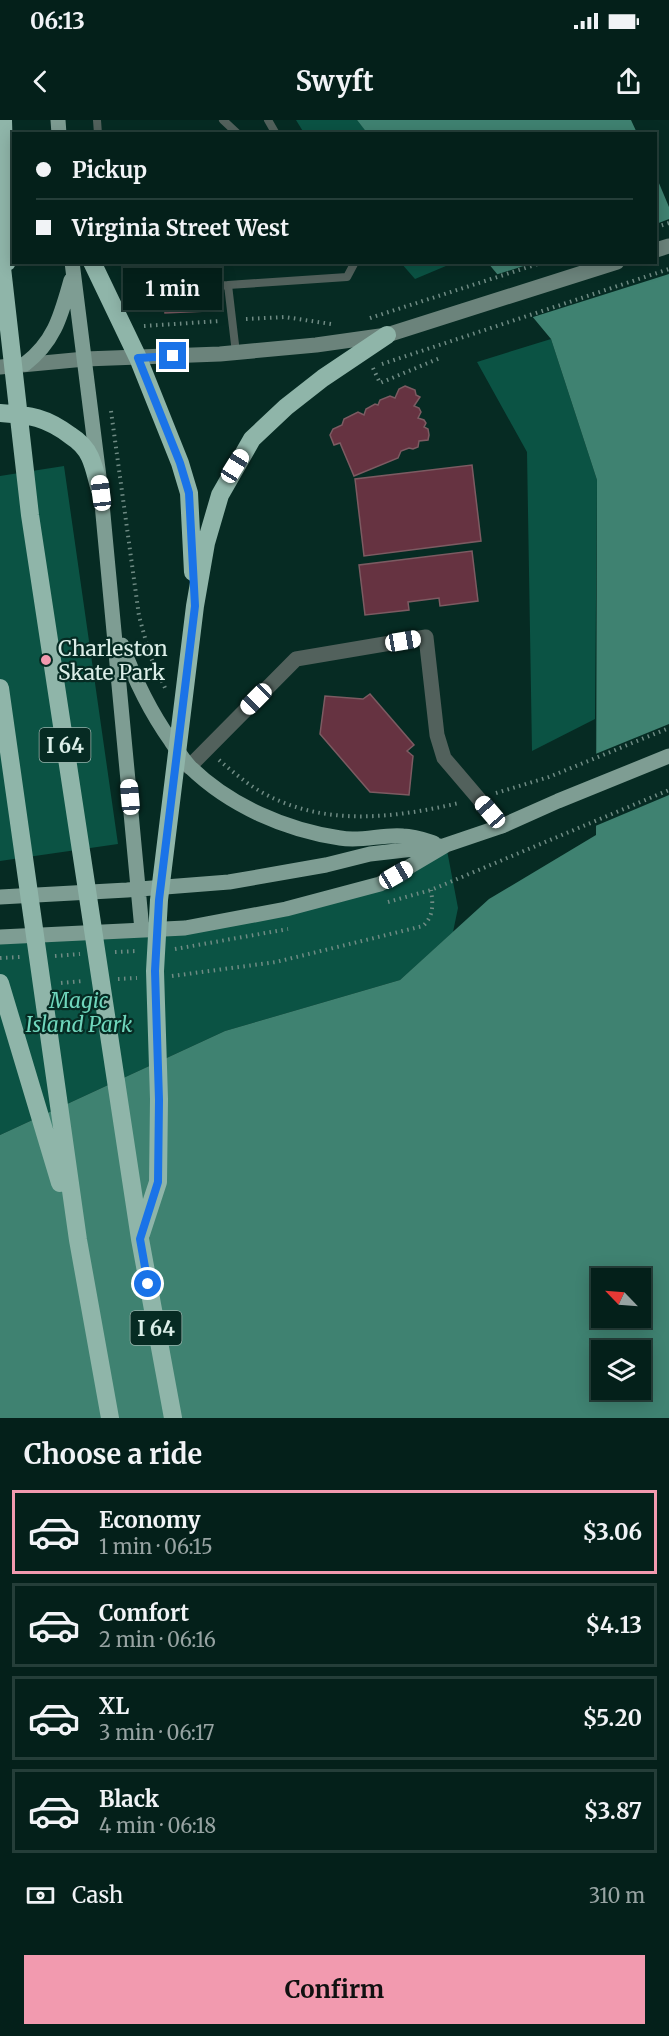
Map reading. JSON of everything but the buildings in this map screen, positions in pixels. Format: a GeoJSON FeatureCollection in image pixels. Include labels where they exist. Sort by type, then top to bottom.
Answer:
{"type":"FeatureCollection","features":[{"type":"Feature","properties":{"kind":"highway"},"geometry":{"type":"LineString","coordinates":[[3,120],[9,330]]}},
{"type":"Feature","properties":{"kind":"highway","name":"I 64"},"geometry":{"type":"LineString","coordinates":[[0,250],[30,515],[140,1239],[173,1418]]}},
{"type":"Feature","properties":{"kind":"highway"},"geometry":{"type":"LineString","coordinates":[[93,264],[138,358],[180,463],[189,493],[195,606]]}},
{"type":"Feature","properties":{"kind":"highway"},"geometry":{"type":"LineString","coordinates":[[140,1239],[158,1182],[159,1100],[155,971],[159,900],[195,606],[206,543],[220,495],[252,439],[286,407],[323,378],[387,335]]}},
{"type":"Feature","properties":{"kind":"highway"},"geometry":{"type":"LineString","coordinates":[[0,413],[26,414],[52,422],[73,437],[90,456],[101,493]]}},
{"type":"Feature","properties":{"kind":"highway","name":"I 64"},"geometry":{"type":"LineString","coordinates":[[0,688],[78,1240],[110,1418]]}},
{"type":"Feature","properties":{"kind":"highway"},"geometry":{"type":"LineString","coordinates":[[0,983],[78,1240]]}},
{"type":"Feature","properties":{"kind":"main road"},"geometry":{"type":"LineString","coordinates":[[0,367],[85,360],[236,353],[387,335],[610,264]]}},
{"type":"Feature","properties":{"kind":"main road"},"geometry":{"type":"LineString","coordinates":[[73,267],[101,493],[142,930]]}},
{"type":"Feature","properties":{"kind":"main road"},"geometry":{"type":"LineString","coordinates":[[25,364],[37,355],[52,335],[62,314],[73,267]]}},
{"type":"Feature","properties":{"kind":"main road"},"geometry":{"type":"LineString","coordinates":[[113,618],[133,675],[150,711],[189,767],[223,793],[264,817],[292,828],[342,839],[363,840],[403,836],[446,845]]}},
{"type":"Feature","properties":{"kind":"main road"},"geometry":{"type":"LineString","coordinates":[[0,937],[185,928],[286,909],[380,884],[446,845],[502,826],[669,756]]}},
{"type":"Feature","properties":{"kind":"main road"},"geometry":{"type":"LineString","coordinates":[[0,897],[229,882],[326,865],[370,854],[446,845]]}},
{"type":"Feature","properties":{"kind":"street"},"geometry":{"type":"LineString","coordinates":[[189,767],[296,659],[426,637],[437,735],[444,758],[502,826]]}},
{"type":"Feature","properties":{"kind":"lane"},"geometry":{"type":"LineString","coordinates":[[223,120],[234,132]]}},
{"type":"Feature","properties":{"kind":"lane"},"geometry":{"type":"LineString","coordinates":[[126,264],[131,279],[149,291],[347,277],[354,264]]}},
{"type":"Feature","properties":{"kind":"lane"},"geometry":{"type":"LineString","coordinates":[[228,285],[236,353]]}},
{"type":"Feature","properties":{"kind":"path"},"geometry":{"type":"LineString","coordinates":[[360,320],[538,264]]}},
{"type":"Feature","properties":{"kind":"path"},"geometry":{"type":"LineString","coordinates":[[394,358],[669,269]]}},
{"type":"Feature","properties":{"kind":"path"},"geometry":{"type":"LineString","coordinates":[[137,326],[285,317],[339,325]]}},
{"type":"Feature","properties":{"kind":"path"},"geometry":{"type":"LineString","coordinates":[[373,368],[380,383],[440,358]]}},
{"type":"Feature","properties":{"kind":"path"},"geometry":{"type":"LineString","coordinates":[[549,777],[669,728]]}},
{"type":"Feature","properties":{"kind":"path"},"geometry":{"type":"LineString","coordinates":[[570,831],[669,790]]}},
{"type":"Feature","properties":{"kind":"path"},"geometry":{"type":"LineString","coordinates":[[167,976],[276,962],[423,926],[430,920],[434,905],[431,890]]}},
{"type":"Feature","properties":{"kind":"path"},"geometry":{"type":"LineString","coordinates":[[107,980],[143,978]]}},
{"type":"Feature","properties":{"kind":"path"},"geometry":{"type":"LineString","coordinates":[[60,983],[84,981]]}},
{"type":"Feature","properties":{"kind":"green space"},"geometry":{"type":"Polygon","coordinates":[[[296,120],[357,120],[367,132],[303,132],[296,120]]]}},
{"type":"Feature","properties":{"kind":"green space"},"geometry":{"type":"Polygon","coordinates":[[[402,264],[451,264],[415,279],[402,264]]]}},
{"type":"Feature","properties":{"kind":"green space"},"geometry":{"type":"Polygon","coordinates":[[[551,339],[597,480],[595,719],[532,751],[527,452],[477,362],[551,339]]]}},
{"type":"Feature","properties":{"kind":"green space","name":"Charleston Skate Park"},"geometry":{"type":"Polygon","coordinates":[[[64,466],[118,844],[0,861],[0,476],[64,466]]]}},
{"type":"Feature","properties":{"kind":"green space","name":"Magic Island Park"},"geometry":{"type":"Polygon","coordinates":[[[446,845],[458,908],[453,932],[400,980],[225,1031],[0,1135],[0,937],[185,928],[380,884],[446,845]]]}},
{"type":"Feature","properties":{"kind":"shaded area"},"geometry":{"type":"Polygon","coordinates":[[[357,120],[631,120],[637,132],[366,132],[357,120]]]}},
{"type":"Feature","properties":{"kind":"shaded area"},"geometry":{"type":"Polygon","coordinates":[[[657,178],[669,207],[669,1418],[0,1418],[0,1135],[225,1031],[400,980],[489,899],[596,835],[597,480],[551,339],[489,264],[657,264],[657,178]]]}},
{"type":"Feature","properties":{"kind":"pier"},"geometry":{"type":"Polygon","coordinates":[[[669,219],[669,274],[530,318],[495,275],[530,264],[657,264],[657,224],[669,219]]]}},
{"type":"Feature","properties":{"kind":"pier"},"geometry":{"type":"Polygon","coordinates":[[[669,724],[669,795],[593,827],[593,755],[669,724]]]}},
{"type":"Feature","properties":{"kind":"place","name":"Charleston Skate Park"},"geometry":{"type":"Point","coordinates":[46,660]}},
{"type":"Feature","properties":{"kind":"route"},"geometry":{"type":"LineString","coordinates":[[148,1284],[140,1239],[158,1182],[159,1100],[155,971],[159,900],[195,606],[189,493],[180,463],[138,358],[173,356]]}}]}
